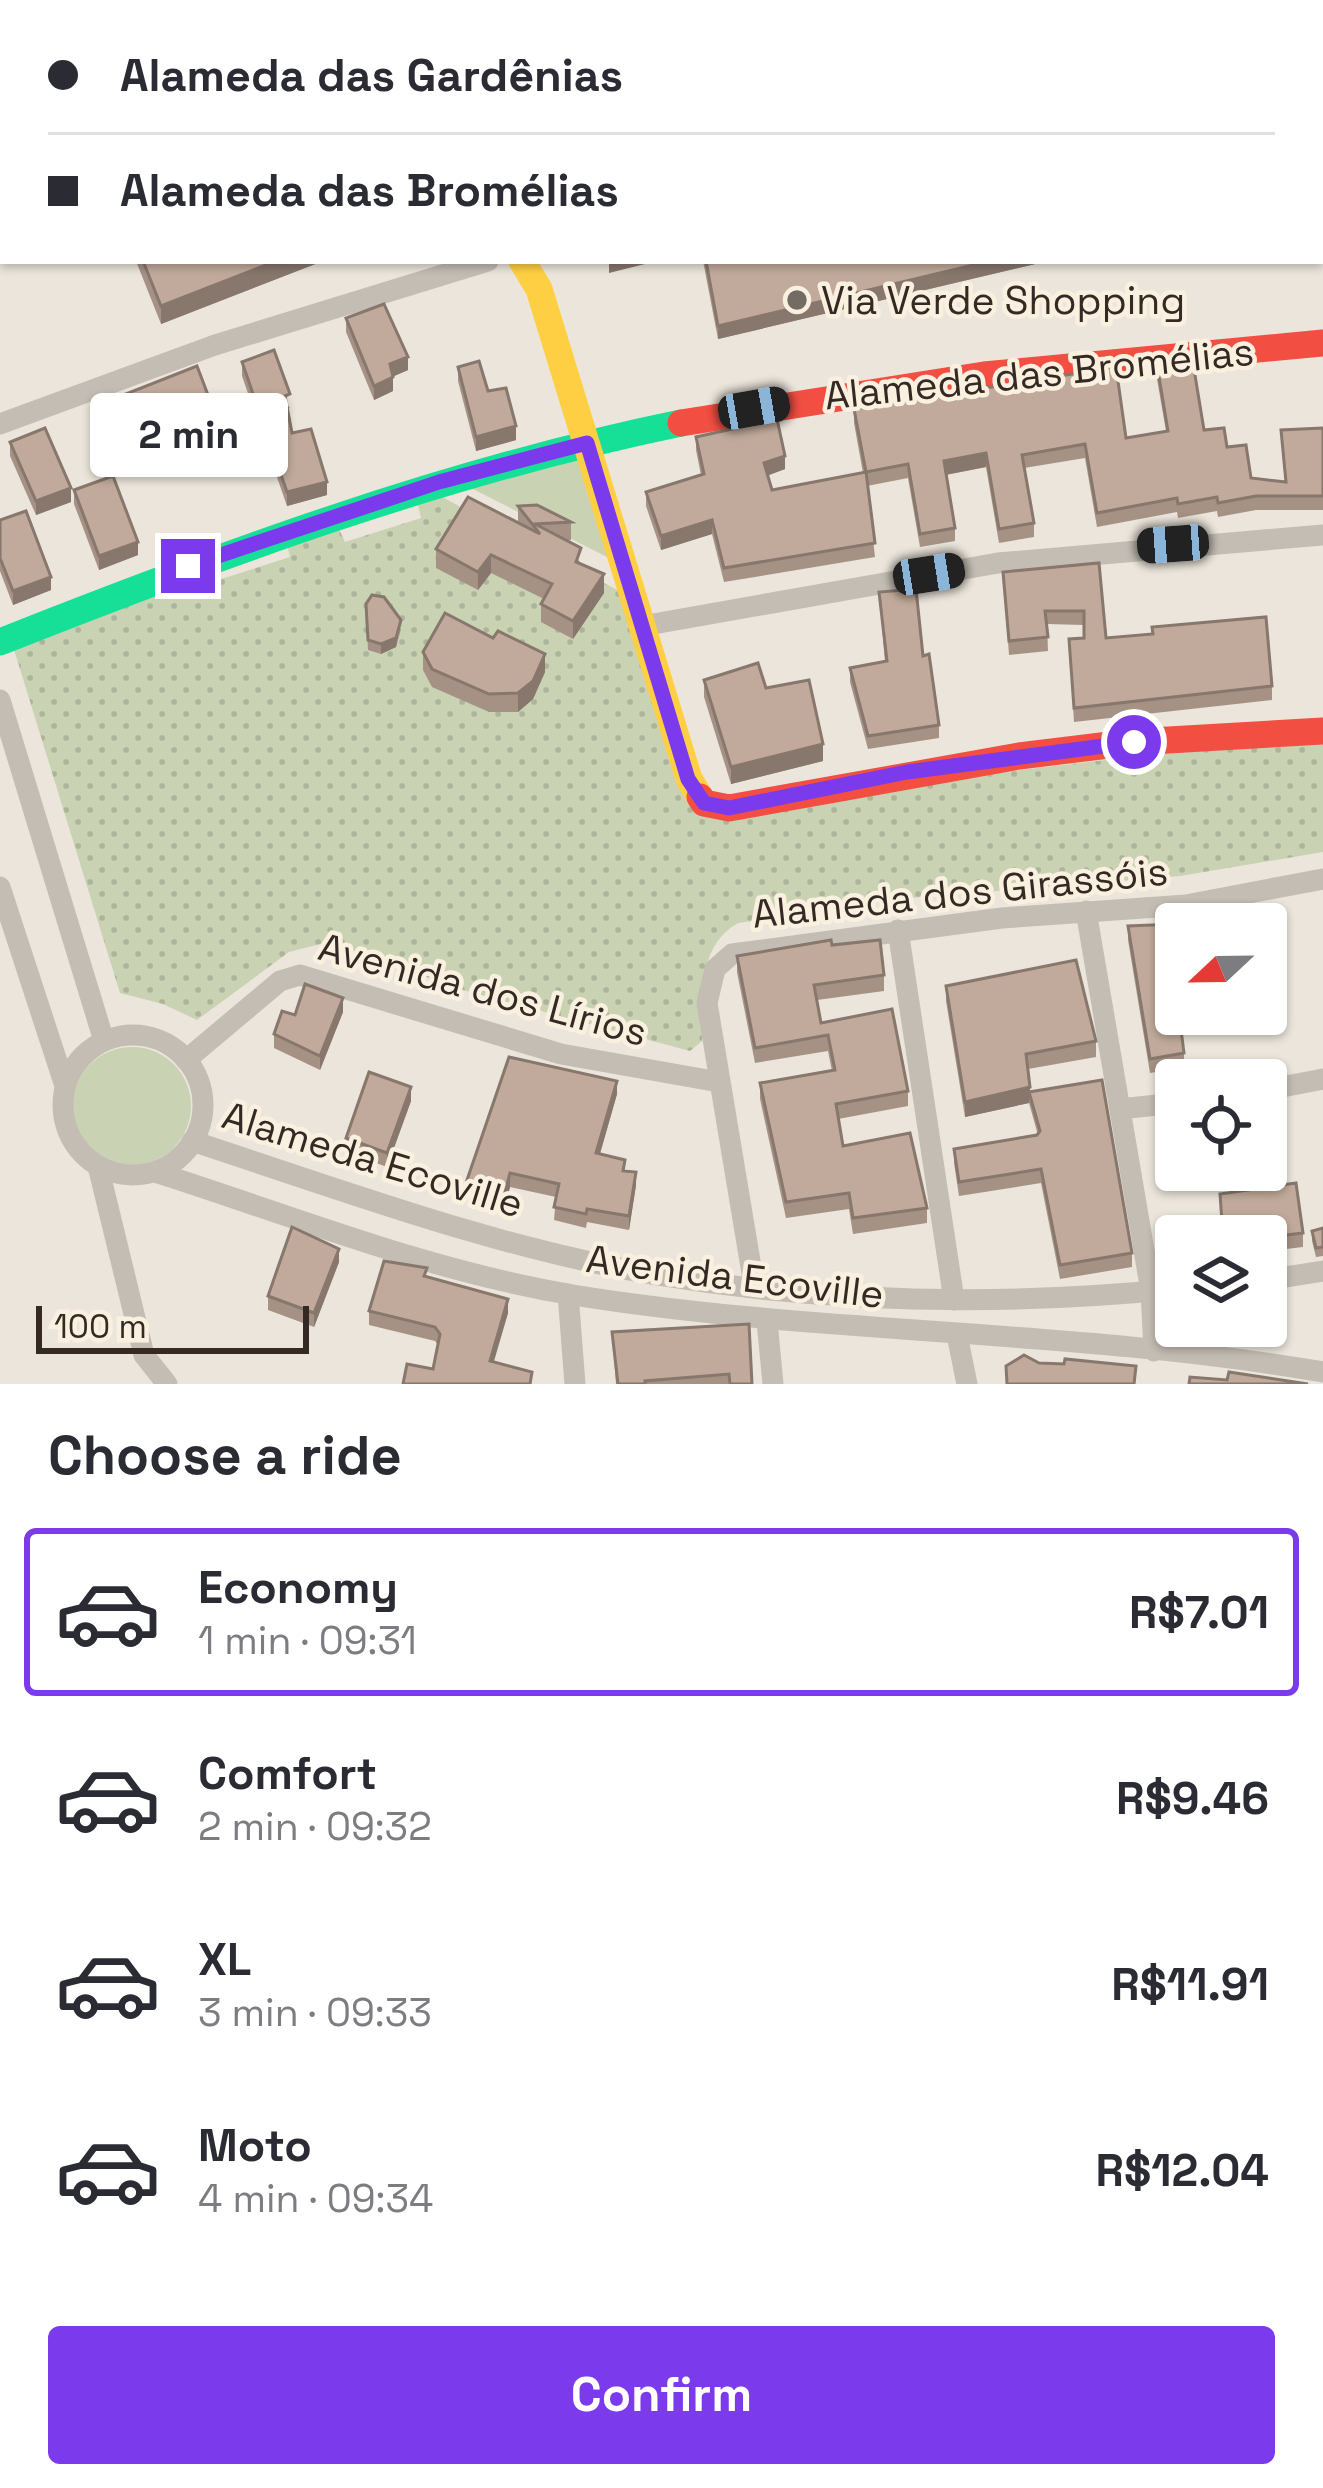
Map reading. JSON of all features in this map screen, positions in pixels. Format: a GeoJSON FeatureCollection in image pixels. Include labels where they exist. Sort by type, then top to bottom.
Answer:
{"type":"FeatureCollection","features":[{"type":"Feature","properties":{"kind":"street"},"geometry":{"type":"LineString","coordinates":[[0,424],[214,345],[478,264]]}},
{"type":"Feature","properties":{"kind":"street"},"geometry":{"type":"LineString","coordinates":[[524,264],[539,289],[688,779],[704,803],[729,808],[907,772],[1111,744],[1323,730]]}},
{"type":"Feature","properties":{"kind":"street","name":"Alameda das Bromélias"},"geometry":{"type":"LineString","coordinates":[[0,642],[242,547],[439,482],[587,443],[886,386],[1129,356],[1323,343]]}},
{"type":"Feature","properties":{"kind":"street"},"geometry":{"type":"LineString","coordinates":[[641,626],[998,563],[1323,535]]}},
{"type":"Feature","properties":{"kind":"street"},"geometry":{"type":"LineString","coordinates":[[0,700],[104,1041]]}},
{"type":"Feature","properties":{"kind":"street","name":"Alameda dos Girassóis"},"geometry":{"type":"LineString","coordinates":[[754,1285],[718,1082],[707,987],[722,961],[747,949],[1086,911],[1186,905],[1323,879]]}},
{"type":"Feature","properties":{"kind":"street"},"geometry":{"type":"LineString","coordinates":[[0,887],[65,1086],[68,1131],[98,1166],[145,1355],[166,1383]]}},
{"type":"Feature","properties":{"kind":"street"},"geometry":{"type":"LineString","coordinates":[[1086,911],[1151,1292],[1154,1351]]}},
{"type":"Feature","properties":{"kind":"street"},"geometry":{"type":"LineString","coordinates":[[898,930],[954,1300]]}},
{"type":"Feature","properties":{"kind":"street","name":"Avenida dos Lírios"},"geometry":{"type":"LineString","coordinates":[[186,1060],[280,982],[300,975],[561,1054],[718,1082]]}},
{"type":"Feature","properties":{"kind":"street"},"geometry":{"type":"LineString","coordinates":[[65,1086],[74,1067],[104,1041],[147,1036],[169,1044],[186,1060],[203,1102],[192,1141],[172,1163],[154,1172],[136,1175],[98,1166]]}},
{"type":"Feature","properties":{"kind":"street"},"geometry":{"type":"LineString","coordinates":[[1287,1086],[1323,1079]]}},
{"type":"Feature","properties":{"kind":"street"},"geometry":{"type":"LineString","coordinates":[[1120,1109],[1155,1105]]}},
{"type":"Feature","properties":{"kind":"street","name":"Alameda Ecoville"},"geometry":{"type":"LineString","coordinates":[[192,1141],[457,1228],[656,1274],[954,1300],[1155,1292]]}},
{"type":"Feature","properties":{"kind":"street","name":"Avenida Ecoville"},"geometry":{"type":"LineString","coordinates":[[154,1172],[334,1236],[568,1294],[767,1321],[1154,1351],[1323,1372]]}},
{"type":"Feature","properties":{"kind":"street"},"geometry":{"type":"LineString","coordinates":[[1287,1277],[1323,1271]]}},
{"type":"Feature","properties":{"kind":"street"},"geometry":{"type":"LineString","coordinates":[[568,1294],[575,1384]]}},
{"type":"Feature","properties":{"kind":"street"},"geometry":{"type":"LineString","coordinates":[[767,1321],[773,1384]]}},
{"type":"Feature","properties":{"kind":"street"},"geometry":{"type":"LineString","coordinates":[[957,1335],[967,1384]]}},
{"type":"Feature","properties":{"kind":"green space"},"geometry":{"type":"Polygon","coordinates":[[[578,458],[611,559],[471,488],[578,458]]]}},
{"type":"Feature","properties":{"kind":"green space"},"geometry":{"type":"Polygon","coordinates":[[[442,497],[621,592],[686,796],[820,794],[1323,734],[1323,852],[1180,876],[909,898],[738,923],[724,933],[708,960],[702,1041],[690,1051],[463,990],[328,942],[289,952],[197,1020],[163,1004],[120,993],[12,643],[184,577],[190,589],[290,557],[287,544],[338,527],[345,542],[421,518],[418,505],[442,497]]]}},
{"type":"Feature","properties":{"kind":"green space"},"geometry":{"type":"Polygon","coordinates":[[[132,1047],[155,1052],[174,1064],[186,1083],[191,1106],[186,1129],[174,1148],[155,1160],[132,1165],[109,1160],[90,1148],[78,1129],[73,1106],[78,1083],[90,1064],[109,1052],[132,1047]]]}},
{"type":"Feature","properties":{"kind":"building"},"geometry":{"type":"Polygon","coordinates":[[[144,264],[268,264],[161,306],[144,264]]]}},
{"type":"Feature","properties":{"kind":"building","name":"Via Verde Shopping"},"geometry":{"type":"Polygon","coordinates":[[[707,264],[977,264],[718,326],[707,264]]]}},
{"type":"Feature","properties":{"kind":"building"},"geometry":{"type":"Polygon","coordinates":[[[384,304],[408,357],[390,364],[393,377],[374,386],[346,318],[384,304]]]}},
{"type":"Feature","properties":{"kind":"building"},"geometry":{"type":"Polygon","coordinates":[[[274,350],[290,394],[285,396],[292,433],[311,429],[327,482],[287,492],[242,362],[274,350]]]}},
{"type":"Feature","properties":{"kind":"building"},"geometry":{"type":"Polygon","coordinates":[[[479,361],[488,391],[506,388],[516,426],[476,437],[458,367],[479,361]]]}},
{"type":"Feature","properties":{"kind":"building"},"geometry":{"type":"Polygon","coordinates":[[[1193,363],[1204,430],[1224,428],[1227,447],[1246,445],[1251,478],[1286,482],[1281,430],[1323,428],[1323,496],[1256,496],[1218,503],[1217,497],[1178,504],[1177,498],[1097,513],[1085,444],[1022,455],[1034,523],[999,529],[986,453],[944,461],[955,528],[920,534],[908,464],[866,472],[854,409],[1116,367],[1126,438],[1168,431],[1157,365],[1193,363]]]}},
{"type":"Feature","properties":{"kind":"building"},"geometry":{"type":"Polygon","coordinates":[[[197,366],[222,432],[143,463],[118,397],[197,366]]]}},
{"type":"Feature","properties":{"kind":"building"},"geometry":{"type":"Polygon","coordinates":[[[777,419],[785,456],[764,463],[772,490],[866,472],[875,543],[724,568],[712,520],[661,536],[646,492],[704,474],[696,437],[777,419]]]}},
{"type":"Feature","properties":{"kind":"building"},"geometry":{"type":"Polygon","coordinates":[[[45,428],[71,488],[36,501],[10,442],[45,428]]]}},
{"type":"Feature","properties":{"kind":"building"},"geometry":{"type":"Polygon","coordinates":[[[113,476],[138,542],[99,556],[74,490],[113,476]]]}},
{"type":"Feature","properties":{"kind":"building"},"geometry":{"type":"Polygon","coordinates":[[[468,497],[540,534],[518,506],[537,505],[571,522],[535,524],[581,548],[576,562],[604,574],[573,621],[541,604],[552,584],[491,555],[478,572],[436,549],[468,497]]]}},
{"type":"Feature","properties":{"kind":"building"},"geometry":{"type":"Polygon","coordinates":[[[26,511],[51,577],[13,591],[0,558],[0,520],[26,511]]]}},
{"type":"Feature","properties":{"kind":"building"},"geometry":{"type":"Polygon","coordinates":[[[1099,563],[1106,638],[1153,634],[1152,627],[1266,617],[1272,686],[1074,708],[1069,639],[1084,638],[1084,611],[1045,611],[1048,637],[1009,641],[1003,572],[1099,563]]]}},
{"type":"Feature","properties":{"kind":"building"},"geometry":{"type":"Polygon","coordinates":[[[916,589],[923,656],[929,654],[939,725],[868,736],[850,668],[887,661],[879,592],[916,589]]]}},
{"type":"Feature","properties":{"kind":"building"},"geometry":{"type":"Polygon","coordinates":[[[372,595],[384,597],[401,620],[396,638],[381,644],[368,640],[366,604],[372,595]]]}},
{"type":"Feature","properties":{"kind":"building"},"geometry":{"type":"Polygon","coordinates":[[[445,613],[493,638],[498,631],[545,654],[533,681],[518,693],[489,694],[432,669],[423,652],[445,613]]]}},
{"type":"Feature","properties":{"kind":"building"},"geometry":{"type":"Polygon","coordinates":[[[758,663],[766,688],[809,680],[823,744],[731,767],[704,680],[758,663]]]}},
{"type":"Feature","properties":{"kind":"building"},"geometry":{"type":"Polygon","coordinates":[[[1155,925],[1155,1035],[1182,1035],[1184,1053],[1150,1059],[1128,926],[1155,925]]]}},
{"type":"Feature","properties":{"kind":"building"},"geometry":{"type":"Polygon","coordinates":[[[831,940],[832,945],[880,940],[884,975],[814,985],[821,1023],[892,1009],[908,1091],[836,1104],[843,1146],[910,1133],[927,1208],[853,1218],[849,1193],[786,1202],[760,1083],[835,1070],[828,1035],[755,1048],[737,956],[831,940]]]}},
{"type":"Feature","properties":{"kind":"building"},"geometry":{"type":"Polygon","coordinates":[[[1076,960],[1096,1041],[1026,1054],[1030,1087],[965,1102],[946,986],[1076,960]]]}},
{"type":"Feature","properties":{"kind":"building"},"geometry":{"type":"Polygon","coordinates":[[[305,984],[343,998],[320,1056],[274,1034],[282,1011],[295,1015],[305,984]]]}},
{"type":"Feature","properties":{"kind":"building"},"geometry":{"type":"Polygon","coordinates":[[[509,1057],[617,1081],[596,1153],[625,1160],[623,1171],[636,1172],[629,1216],[554,1207],[559,1184],[510,1173],[505,1192],[467,1180],[509,1057]]]}},
{"type":"Feature","properties":{"kind":"building"},"geometry":{"type":"Polygon","coordinates":[[[369,1072],[411,1087],[387,1153],[346,1138],[369,1072]]]}},
{"type":"Feature","properties":{"kind":"building"},"geometry":{"type":"Polygon","coordinates":[[[1102,1080],[1132,1253],[1060,1265],[1041,1169],[959,1182],[954,1149],[1037,1135],[1040,1131],[1029,1092],[1102,1080]]]}},
{"type":"Feature","properties":{"kind":"building"},"geometry":{"type":"Polygon","coordinates":[[[1296,1183],[1303,1233],[1287,1235],[1287,1215],[1222,1215],[1220,1194],[1287,1191],[1287,1184],[1296,1183]]]}},
{"type":"Feature","properties":{"kind":"building"},"geometry":{"type":"Polygon","coordinates":[[[292,1227],[339,1249],[314,1313],[268,1296],[292,1227]]]}},
{"type":"Feature","properties":{"kind":"building"},"geometry":{"type":"Polygon","coordinates":[[[1323,1228],[1323,1247],[1316,1248],[1312,1231],[1323,1228]]]}},
{"type":"Feature","properties":{"kind":"building"},"geometry":{"type":"Polygon","coordinates":[[[384,1261],[427,1268],[424,1276],[508,1299],[490,1361],[532,1372],[530,1384],[403,1384],[407,1364],[433,1369],[440,1334],[435,1327],[369,1311],[384,1261]]]}},
{"type":"Feature","properties":{"kind":"building"},"geometry":{"type":"Polygon","coordinates":[[[749,1324],[752,1384],[730,1384],[729,1374],[618,1384],[612,1332],[749,1324]]]}},
{"type":"Feature","properties":{"kind":"building"},"geometry":{"type":"Polygon","coordinates":[[[1024,1355],[1039,1363],[1064,1364],[1065,1359],[1136,1366],[1134,1384],[1007,1384],[1006,1366],[1024,1355]]]}},
{"type":"Feature","properties":{"kind":"building"},"geometry":{"type":"Polygon","coordinates":[[[1229,1372],[1308,1384],[1189,1384],[1190,1377],[1227,1380],[1229,1372]]]}},
{"type":"Feature","properties":{"kind":"traffic: fast"},"geometry":{"type":"LineString","coordinates":[[0,642],[167,577],[421,490],[681,423]]}},
{"type":"Feature","properties":{"kind":"traffic: slow"},"geometry":{"type":"LineString","coordinates":[[524,264],[539,289],[689,779],[700,797]]}},
{"type":"Feature","properties":{"kind":"traffic: jam"},"geometry":{"type":"LineString","coordinates":[[681,423],[984,375],[1323,343]]}},
{"type":"Feature","properties":{"kind":"traffic: jam"},"geometry":{"type":"LineString","coordinates":[[700,797],[704,803],[729,808],[1019,756],[1134,742],[1323,731]]}},
{"type":"Feature","properties":{"kind":"place","name":"Via Verde Shopping"},"geometry":{"type":"Point","coordinates":[797,300]}},
{"type":"Feature","properties":{"kind":"route"},"geometry":{"type":"LineString","coordinates":[[188,566],[439,482],[587,443],[688,779],[697,796],[713,808],[907,772],[1134,742]]}}]}
